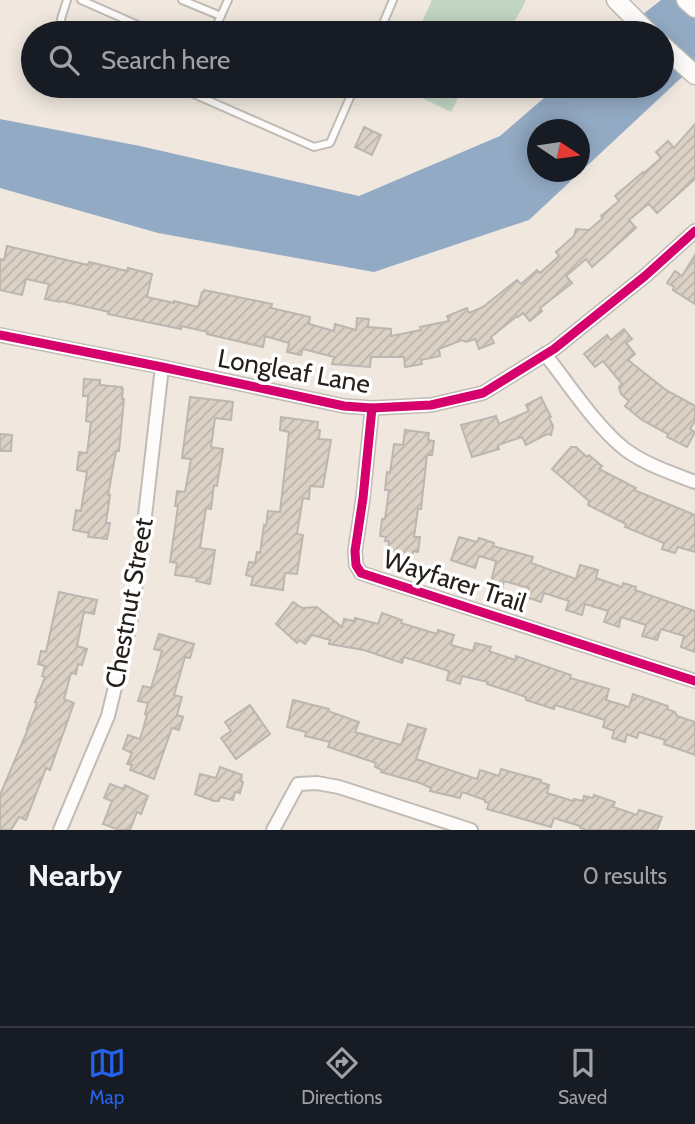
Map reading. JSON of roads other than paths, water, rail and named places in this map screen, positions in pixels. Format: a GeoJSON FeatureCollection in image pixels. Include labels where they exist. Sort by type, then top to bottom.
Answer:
{"type":"FeatureCollection","features":[{"type":"Feature","properties":{"kind":"main road"},"geometry":{"type":"LineString","coordinates":[[616,0],[637,21]]}},
{"type":"Feature","properties":{"kind":"main road"},"geometry":{"type":"LineString","coordinates":[[686,0],[695,8]]}},
{"type":"Feature","properties":{"kind":"main road"},"geometry":{"type":"LineString","coordinates":[[674,56],[695,75]]}},
{"type":"Feature","properties":{"kind":"street","name":"Longleaf Lane"},"geometry":{"type":"LineString","coordinates":[[0,335],[344,407],[431,405],[483,393],[554,349],[695,232]]}},
{"type":"Feature","properties":{"kind":"street"},"geometry":{"type":"LineString","coordinates":[[545,354],[600,425],[625,449],[656,468],[695,482]]}},
{"type":"Feature","properties":{"kind":"street","name":"Chestnut Street"},"geometry":{"type":"LineString","coordinates":[[60,830],[108,716],[130,625],[162,367]]}},
{"type":"Feature","properties":{"kind":"street","name":"Wayfarer Trail"},"geometry":{"type":"LineString","coordinates":[[372,408],[355,551],[356,565],[361,573],[695,681]]}},
{"type":"Feature","properties":{"kind":"street"},"geometry":{"type":"LineString","coordinates":[[273,830],[298,784],[317,783],[339,786],[471,830]]}},
{"type":"Feature","properties":{"kind":"lane"},"geometry":{"type":"LineString","coordinates":[[61,21],[67,0]]}},
{"type":"Feature","properties":{"kind":"lane"},"geometry":{"type":"LineString","coordinates":[[81,0],[129,21]]}},
{"type":"Feature","properties":{"kind":"lane"},"geometry":{"type":"LineString","coordinates":[[182,0],[221,16]]}},
{"type":"Feature","properties":{"kind":"lane"},"geometry":{"type":"LineString","coordinates":[[219,21],[228,0]]}},
{"type":"Feature","properties":{"kind":"lane"},"geometry":{"type":"LineString","coordinates":[[384,21],[393,0]]}},
{"type":"Feature","properties":{"kind":"lane"},"geometry":{"type":"LineString","coordinates":[[209,98],[314,147],[330,143],[350,98]]}},
{"type":"Feature","properties":{"kind":"water"},"geometry":{"type":"Polygon","coordinates":[[[661,0],[695,0],[695,65],[674,85],[674,21],[634,21],[661,0]]]}},
{"type":"Feature","properties":{"kind":"water"},"geometry":{"type":"Polygon","coordinates":[[[544,98],[660,98],[590,163],[590,119],[527,119],[527,182],[570,182],[529,220],[374,272],[158,233],[0,188],[0,119],[140,146],[359,196],[500,136],[544,98]]]}}]}
